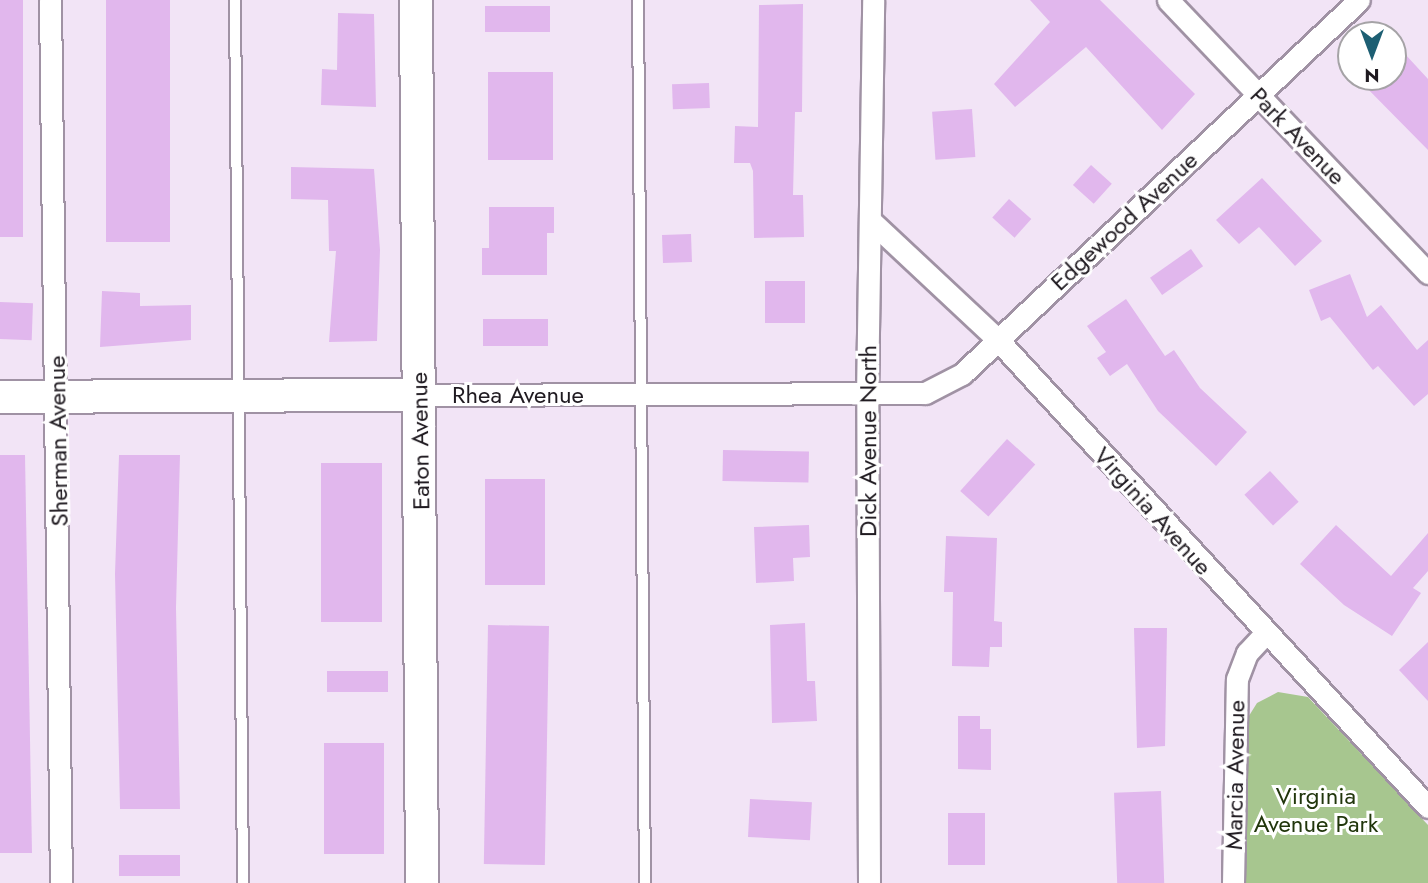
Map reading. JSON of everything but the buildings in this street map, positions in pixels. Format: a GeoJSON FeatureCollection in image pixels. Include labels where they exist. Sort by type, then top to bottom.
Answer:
{"type":"FeatureCollection","features":[{"type":"Feature","properties":{"kind":"main road","name":"Eaton Avenue"},"geometry":{"type":"LineString","coordinates":[[415,0],[422,883]]}},
{"type":"Feature","properties":{"kind":"main road","name":"Rhea Avenue"},"geometry":{"type":"LineString","coordinates":[[0,397],[420,395]]}},
{"type":"Feature","properties":{"kind":"street","name":"Sherman Avenue"},"geometry":{"type":"LineString","coordinates":[[50,0],[58,397],[61,883]]}},
{"type":"Feature","properties":{"kind":"street","name":"Dick Avenue North"},"geometry":{"type":"LineString","coordinates":[[869,883],[867,396],[873,0]]}},
{"type":"Feature","properties":{"kind":"street","name":"Park Avenue"},"geometry":{"type":"LineString","coordinates":[[1168,0],[1428,273]]}},
{"type":"Feature","properties":{"kind":"street","name":"Edgewood Avenue"},"geometry":{"type":"LineString","coordinates":[[867,396],[925,393],[962,374],[1359,0]]}},
{"type":"Feature","properties":{"kind":"street","name":"Virginia Avenue"},"geometry":{"type":"LineString","coordinates":[[871,221],[997,339],[1265,634],[1428,807]]}},
{"type":"Feature","properties":{"kind":"street","name":"Rhea Avenue"},"geometry":{"type":"LineString","coordinates":[[420,395],[867,396]]}},
{"type":"Feature","properties":{"kind":"street","name":"Marcia Avenue"},"geometry":{"type":"LineString","coordinates":[[1233,883],[1237,678],[1247,653],[1265,634]]}},
{"type":"Feature","properties":{"kind":"lane"},"geometry":{"type":"LineString","coordinates":[[235,0],[243,883]]}},
{"type":"Feature","properties":{"kind":"lane"},"geometry":{"type":"LineString","coordinates":[[638,0],[645,883]]}},
{"type":"Feature","properties":{"kind":"green space","name":"Virginia Avenue Park"},"geometry":{"type":"Polygon","coordinates":[[[1278,692],[1308,697],[1428,825],[1428,883],[1245,883],[1242,727],[1257,703],[1278,692]]]}}]}
